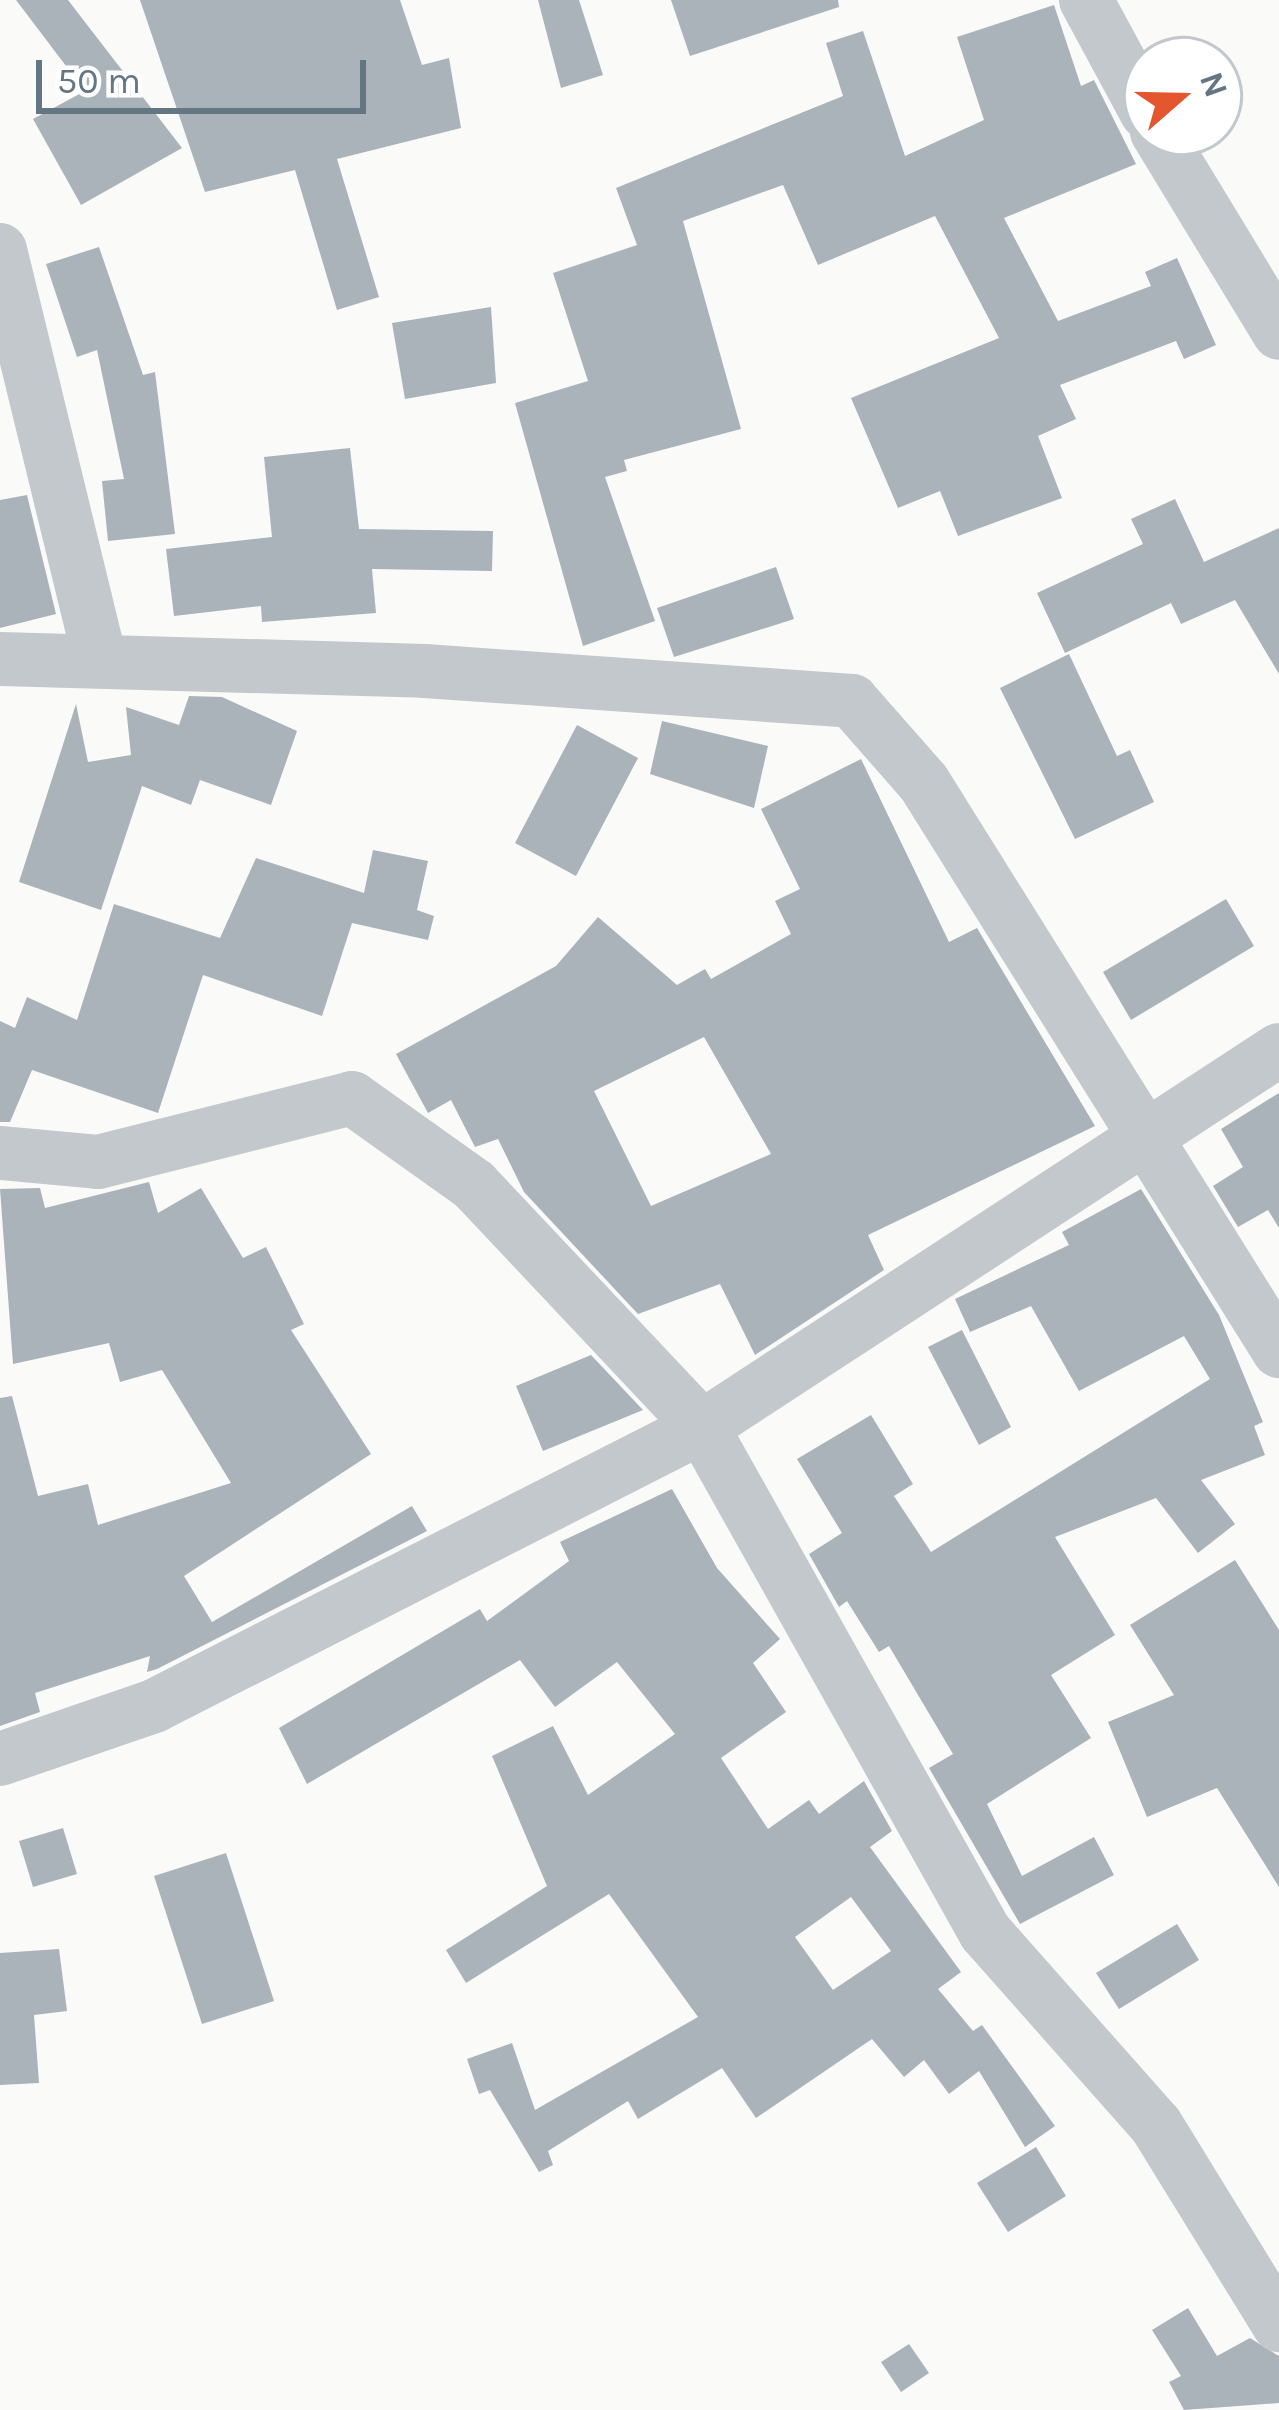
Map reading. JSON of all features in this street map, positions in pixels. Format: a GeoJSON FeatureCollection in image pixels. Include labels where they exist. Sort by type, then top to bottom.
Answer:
{"type":"FeatureCollection","features":[{"type":"Feature","properties":{"kind":"street"},"geometry":{"type":"LineString","coordinates":[[1086,0],[1123,69]]}},
{"type":"Feature","properties":{"kind":"street"},"geometry":{"type":"LineString","coordinates":[[1172,156],[1279,333]]}},
{"type":"Feature","properties":{"kind":"street"},"geometry":{"type":"LineString","coordinates":[[0,250],[100,660]]}},
{"type":"Feature","properties":{"kind":"street"},"geometry":{"type":"LineString","coordinates":[[0,659],[100,660],[852,701],[924,783],[1148,1127],[1279,1351]]}},
{"type":"Feature","properties":{"kind":"street"},"geometry":{"type":"LineString","coordinates":[[0,1759],[154,1706],[702,1427],[1148,1127],[1279,1050]]}},
{"type":"Feature","properties":{"kind":"street"},"geometry":{"type":"LineString","coordinates":[[0,1154],[98,1162],[352,1098],[474,1185],[702,1427],[985,1932],[1156,2126],[1279,2324]]}},
{"type":"Feature","properties":{"kind":"building"},"geometry":{"type":"Polygon","coordinates":[[[16,0],[68,0],[182,148],[81,205],[33,119],[85,91],[16,0]]]}},
{"type":"Feature","properties":{"kind":"building"},"geometry":{"type":"Polygon","coordinates":[[[140,0],[400,0],[422,65],[449,58],[461,128],[337,159],[379,297],[337,310],[295,170],[205,192],[140,0]]]}},
{"type":"Feature","properties":{"kind":"building"},"geometry":{"type":"Polygon","coordinates":[[[538,0],[579,0],[603,75],[561,88],[538,0]]]}},
{"type":"Feature","properties":{"kind":"building"},"geometry":{"type":"Polygon","coordinates":[[[671,0],[838,0],[839,7],[690,56],[671,0]]]}},
{"type":"Feature","properties":{"kind":"building"},"geometry":{"type":"Polygon","coordinates":[[[1054,5],[1081,86],[1094,80],[1123,138],[1123,156],[1132,156],[1136,164],[1004,218],[1058,321],[1151,286],[1145,272],[1177,258],[1216,345],[1184,359],[1176,341],[1060,385],[1076,419],[1038,436],[1062,498],[958,536],[940,491],[898,508],[851,398],[999,338],[935,216],[818,265],[783,185],[683,221],[741,429],[624,460],[627,471],[605,477],[655,621],[583,646],[515,403],[588,381],[553,273],[637,245],[616,188],[843,96],[826,43],[863,31],[905,156],[984,120],[957,37],[1054,5]]]}},
{"type":"Feature","properties":{"kind":"building"},"geometry":{"type":"Polygon","coordinates":[[[99,247],[143,375],[155,372],[175,534],[108,541],[102,481],[124,479],[97,350],[77,357],[46,264],[99,247]]]}},
{"type":"Feature","properties":{"kind":"building"},"geometry":{"type":"Polygon","coordinates":[[[491,307],[496,383],[405,399],[392,323],[491,307]]]}},
{"type":"Feature","properties":{"kind":"building"},"geometry":{"type":"Polygon","coordinates":[[[350,448],[359,529],[493,531],[492,571],[372,569],[376,613],[262,622],[261,606],[174,616],[166,549],[272,537],[264,457],[350,448]]]}},
{"type":"Feature","properties":{"kind":"building"},"geometry":{"type":"Polygon","coordinates":[[[27,495],[56,614],[0,628],[0,500],[27,495]]]}},
{"type":"Feature","properties":{"kind":"building"},"geometry":{"type":"Polygon","coordinates":[[[1175,499],[1204,562],[1279,528],[1279,674],[1235,600],[1181,624],[1171,603],[1065,653],[1037,593],[1143,544],[1131,519],[1175,499]]]}},
{"type":"Feature","properties":{"kind":"building"},"geometry":{"type":"Polygon","coordinates":[[[776,567],[794,619],[674,657],[657,608],[776,567]]]}},
{"type":"Feature","properties":{"kind":"building"},"geometry":{"type":"Polygon","coordinates":[[[1069,654],[1117,756],[1130,750],[1154,802],[1075,839],[1000,688],[1069,654]]]}},
{"type":"Feature","properties":{"kind":"building"},"geometry":{"type":"Polygon","coordinates":[[[189,696],[222,697],[297,731],[271,805],[200,780],[191,805],[142,786],[101,910],[19,882],[76,704],[88,762],[131,755],[126,707],[179,725],[189,696]]]}},
{"type":"Feature","properties":{"kind":"building"},"geometry":{"type":"Polygon","coordinates":[[[662,721],[768,746],[754,808],[650,774],[662,721]]]}},
{"type":"Feature","properties":{"kind":"building"},"geometry":{"type":"Polygon","coordinates":[[[577,725],[638,758],[576,876],[515,843],[577,725]]]}},
{"type":"Feature","properties":{"kind":"building"},"geometry":{"type":"Polygon","coordinates":[[[861,759],[949,942],[977,928],[1095,1126],[868,1235],[884,1270],[755,1355],[720,1284],[638,1314],[524,1192],[498,1139],[475,1147],[451,1100],[428,1113],[396,1054],[556,966],[598,917],[677,985],[705,969],[711,979],[791,934],[775,901],[800,889],[761,809],[861,759]],[[704,1037],[594,1091],[651,1206],[771,1154],[704,1037]]]}},
{"type":"Feature","properties":{"kind":"building"},"geometry":{"type":"Polygon","coordinates":[[[373,850],[428,861],[417,910],[434,916],[428,940],[352,923],[322,1016],[203,975],[158,1113],[32,1070],[10,1122],[0,1122],[0,1021],[15,1028],[27,997],[77,1020],[114,904],[220,938],[256,858],[364,893],[373,850]]]}},
{"type":"Feature","properties":{"kind":"building"},"geometry":{"type":"Polygon","coordinates":[[[1226,899],[1254,946],[1131,1020],[1103,972],[1226,899]]]}},
{"type":"Feature","properties":{"kind":"building"},"geometry":{"type":"Polygon","coordinates":[[[1279,1093],[1279,1228],[1268,1210],[1238,1227],[1213,1186],[1243,1167],[1221,1129],[1279,1093]]]}},
{"type":"Feature","properties":{"kind":"building"},"geometry":{"type":"Polygon","coordinates":[[[149,1182],[158,1213],[201,1188],[243,1258],[266,1247],[304,1324],[291,1330],[371,1454],[184,1576],[212,1622],[412,1506],[427,1531],[157,1669],[147,1672],[150,1656],[35,1693],[40,1712],[0,1726],[0,1398],[12,1396],[38,1496],[88,1484],[98,1525],[231,1483],[162,1370],[120,1382],[109,1343],[13,1364],[0,1189],[40,1188],[45,1208],[149,1182]]]}},
{"type":"Feature","properties":{"kind":"building"},"geometry":{"type":"Polygon","coordinates":[[[1141,1189],[1219,1315],[1263,1422],[1254,1426],[1265,1455],[1201,1480],[1235,1524],[1198,1553],[1156,1498],[1055,1537],[1115,1635],[1051,1675],[1091,1738],[987,1804],[1022,1876],[1094,1837],[1114,1875],[1020,1924],[929,1768],[953,1754],[889,1646],[879,1652],[847,1601],[839,1607],[809,1554],[842,1533],[797,1459],[871,1415],[913,1484],[894,1496],[931,1552],[1210,1379],[1184,1336],[1079,1391],[1031,1306],[970,1332],[955,1299],[1069,1245],[1062,1232],[1141,1189]]]}},
{"type":"Feature","properties":{"kind":"building"},"geometry":{"type":"Polygon","coordinates":[[[962,1330],[1011,1427],[979,1445],[928,1347],[962,1330]]]}},
{"type":"Feature","properties":{"kind":"building"},"geometry":{"type":"Polygon","coordinates":[[[591,1355],[643,1410],[543,1451],[516,1386],[591,1355]]]}},
{"type":"Feature","properties":{"kind":"building"},"geometry":{"type":"Polygon","coordinates":[[[672,1489],[717,1568],[780,1639],[753,1663],[786,1712],[721,1758],[768,1829],[809,1800],[819,1814],[864,1781],[892,1831],[870,1847],[961,1972],[938,1989],[973,2031],[982,2025],[1055,2126],[1025,2147],[979,2071],[949,2094],[924,2060],[904,2077],[872,2039],[756,2118],[722,2068],[638,2119],[628,2101],[548,2151],[553,2165],[539,2172],[490,2090],[479,2094],[467,2059],[512,2043],[535,2110],[698,2017],[609,1894],[466,1983],[446,1950],[547,1886],[492,1756],[553,1726],[588,1795],[675,1734],[617,1662],[555,1707],[520,1660],[307,1784],[279,1728],[480,1609],[487,1621],[569,1561],[560,1542],[672,1489]],[[851,1897],[795,1937],[833,1990],[891,1951],[851,1897]]]}},
{"type":"Feature","properties":{"kind":"building"},"geometry":{"type":"Polygon","coordinates":[[[1235,1560],[1279,1630],[1279,1887],[1217,1788],[1147,1817],[1108,1722],[1174,1695],[1130,1625],[1235,1560]]]}},
{"type":"Feature","properties":{"kind":"building"},"geometry":{"type":"Polygon","coordinates":[[[63,1828],[77,1874],[33,1887],[19,1841],[63,1828]]]}},
{"type":"Feature","properties":{"kind":"building"},"geometry":{"type":"Polygon","coordinates":[[[226,1853],[274,2001],[202,2024],[154,1876],[226,1853]]]}},
{"type":"Feature","properties":{"kind":"building"},"geometry":{"type":"Polygon","coordinates":[[[1177,1924],[1199,1960],[1119,2009],[1096,1973],[1177,1924]]]}},
{"type":"Feature","properties":{"kind":"building"},"geometry":{"type":"Polygon","coordinates":[[[59,1949],[67,2011],[34,2015],[39,2083],[0,2085],[0,1953],[59,1949]]]}},
{"type":"Feature","properties":{"kind":"building"},"geometry":{"type":"Polygon","coordinates":[[[1036,2147],[1066,2196],[1008,2232],[977,2183],[1036,2147]]]}},
{"type":"Feature","properties":{"kind":"building"},"geometry":{"type":"Polygon","coordinates":[[[1188,2308],[1217,2356],[1250,2338],[1279,2356],[1279,2403],[1184,2410],[1169,2382],[1181,2376],[1152,2330],[1188,2308]]]}},
{"type":"Feature","properties":{"kind":"building"},"geometry":{"type":"Polygon","coordinates":[[[909,2344],[929,2373],[901,2392],[881,2362],[909,2344]]]}}]}
